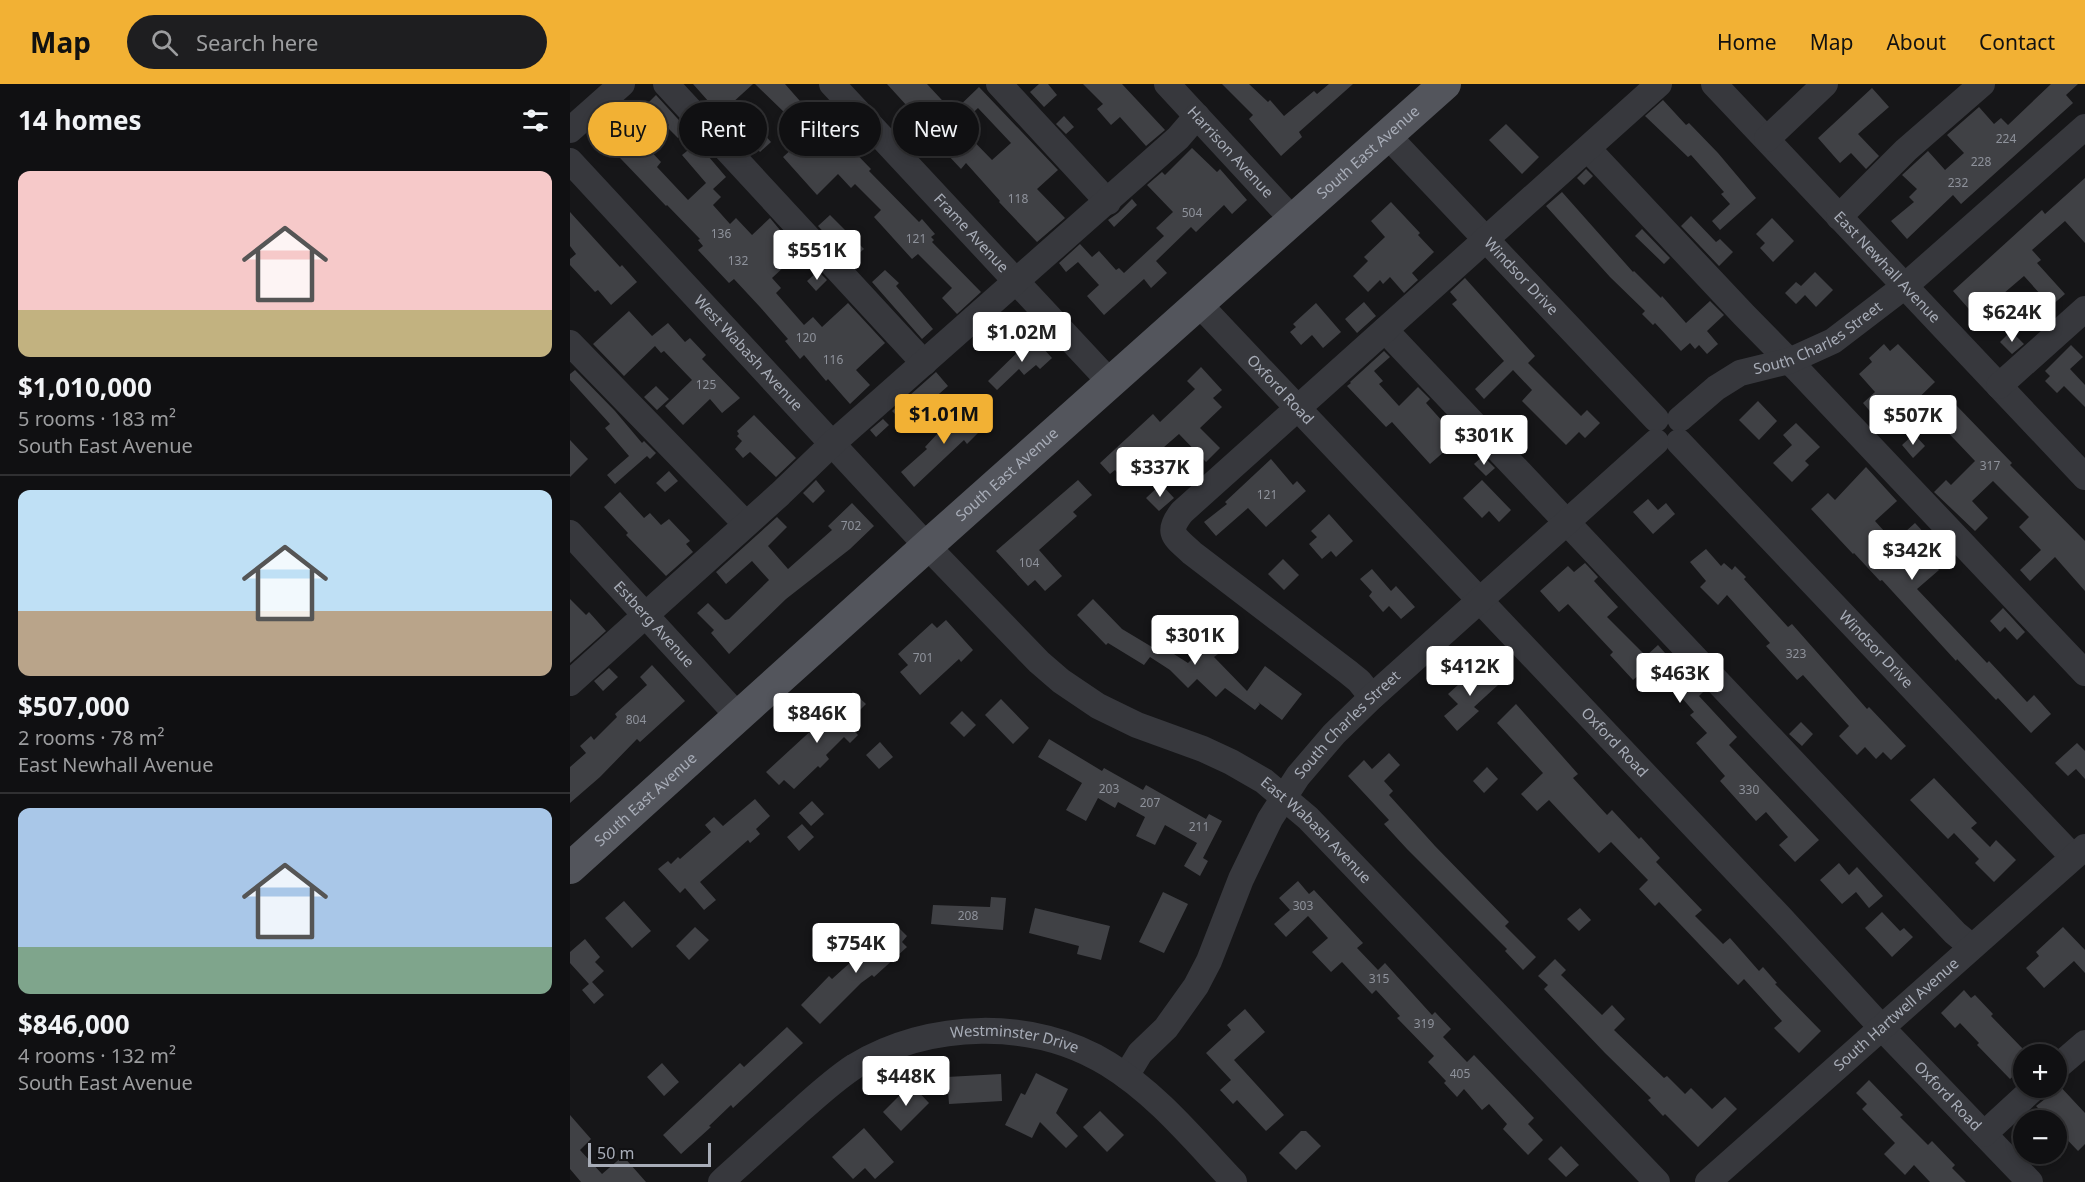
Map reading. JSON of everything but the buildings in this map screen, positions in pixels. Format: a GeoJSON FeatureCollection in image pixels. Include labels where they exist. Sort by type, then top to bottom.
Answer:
{"type":"FeatureCollection","features":[{"type":"Feature","properties":{"kind":"main road","name":"South East Avenue"},"geometry":{"type":"LineString","coordinates":[[570,868],[1445,84]]}},
{"type":"Feature","properties":{"kind":"street"},"geometry":{"type":"LineString","coordinates":[[570,130],[622,84]]}},
{"type":"Feature","properties":{"kind":"street"},"geometry":{"type":"LineString","coordinates":[[666,84],[924,363]]}},
{"type":"Feature","properties":{"kind":"street","name":"Frame Avenue"},"geometry":{"type":"LineString","coordinates":[[832,84],[1110,382]]}},
{"type":"Feature","properties":{"kind":"street"},"geometry":{"type":"LineString","coordinates":[[999,84],[1108,202]]}},
{"type":"Feature","properties":{"kind":"street","name":"Harrison Avenue"},"geometry":{"type":"LineString","coordinates":[[1167,84],[1293,220]]}},
{"type":"Feature","properties":{"kind":"street"},"geometry":{"type":"LineString","coordinates":[[1372,697],[1348,672],[1192,553],[1173,532],[1173,522],[1659,84]]}},
{"type":"Feature","properties":{"kind":"street","name":"East Newhall Avenue"},"geometry":{"type":"LineString","coordinates":[[1714,84],[2085,477]]}},
{"type":"Feature","properties":{"kind":"street"},"geometry":{"type":"LineString","coordinates":[[1767,139],[1825,84]]}},
{"type":"Feature","properties":{"kind":"street"},"geometry":{"type":"LineString","coordinates":[[1839,217],[1906,150],[1982,84]]}},
{"type":"Feature","properties":{"kind":"street"},"geometry":{"type":"LineString","coordinates":[[570,683],[833,443],[1108,202],[1178,138],[1197,116]]}},
{"type":"Feature","properties":{"kind":"street","name":"South Charles Street"},"geometry":{"type":"LineString","coordinates":[[1126,1077],[1140,1053],[1166,1028],[1196,986],[1209,961],[1241,879],[1269,819],[1298,776],[1334,734],[1372,697],[1716,388],[1740,373],[1789,361],[1833,341],[1905,286],[2085,127]]}},
{"type":"Feature","properties":{"kind":"street","name":"Windsor Drive"},"geometry":{"type":"LineString","coordinates":[[1388,135],[1668,430],[2079,852]]}},
{"type":"Feature","properties":{"kind":"street"},"geometry":{"type":"LineString","coordinates":[[1588,148],[2085,673]]}},
{"type":"Feature","properties":{"kind":"street","name":"West Wabash Avenue"},"geometry":{"type":"LineString","coordinates":[[570,160],[927,546]]}},
{"type":"Feature","properties":{"kind":"street","name":"Oxford Road"},"geometry":{"type":"LineString","coordinates":[[1198,304],[2030,1182]]}},
{"type":"Feature","properties":{"kind":"street"},"geometry":{"type":"LineString","coordinates":[[1999,386],[2085,309]]}},
{"type":"Feature","properties":{"kind":"street"},"geometry":{"type":"LineString","coordinates":[[1385,330],[1955,933],[1972,947]]}},
{"type":"Feature","properties":{"kind":"street"},"geometry":{"type":"LineString","coordinates":[[570,343],[746,524]]}},
{"type":"Feature","properties":{"kind":"street","name":"Estberg Avenue"},"geometry":{"type":"LineString","coordinates":[[570,533],[739,717]]}},
{"type":"Feature","properties":{"kind":"street","name":"East Wabash Avenue"},"geometry":{"type":"LineString","coordinates":[[927,546],[1039,662],[1081,696],[1137,726],[1203,749],[1231,762],[1264,781],[1284,797],[1316,826],[1657,1182]]}},
{"type":"Feature","properties":{"kind":"street","name":"South Hartwell Avenue"},"geometry":{"type":"LineString","coordinates":[[1708,1182],[2079,852]]}},
{"type":"Feature","properties":{"kind":"street","name":"Westminster Drive"},"geometry":{"type":"LineString","coordinates":[[721,1182],[828,1085],[856,1066],[880,1053],[926,1038],[980,1030],[1049,1039],[1107,1063],[1160,1104],[1234,1182]]}},
{"type":"Feature","properties":{"kind":"street"},"geometry":{"type":"LineString","coordinates":[[2067,1059],[2085,1043]]}},
{"type":"Feature","properties":{"kind":"street"},"geometry":{"type":"LineString","coordinates":[[1984,1134],[2023,1098]]}}]}
